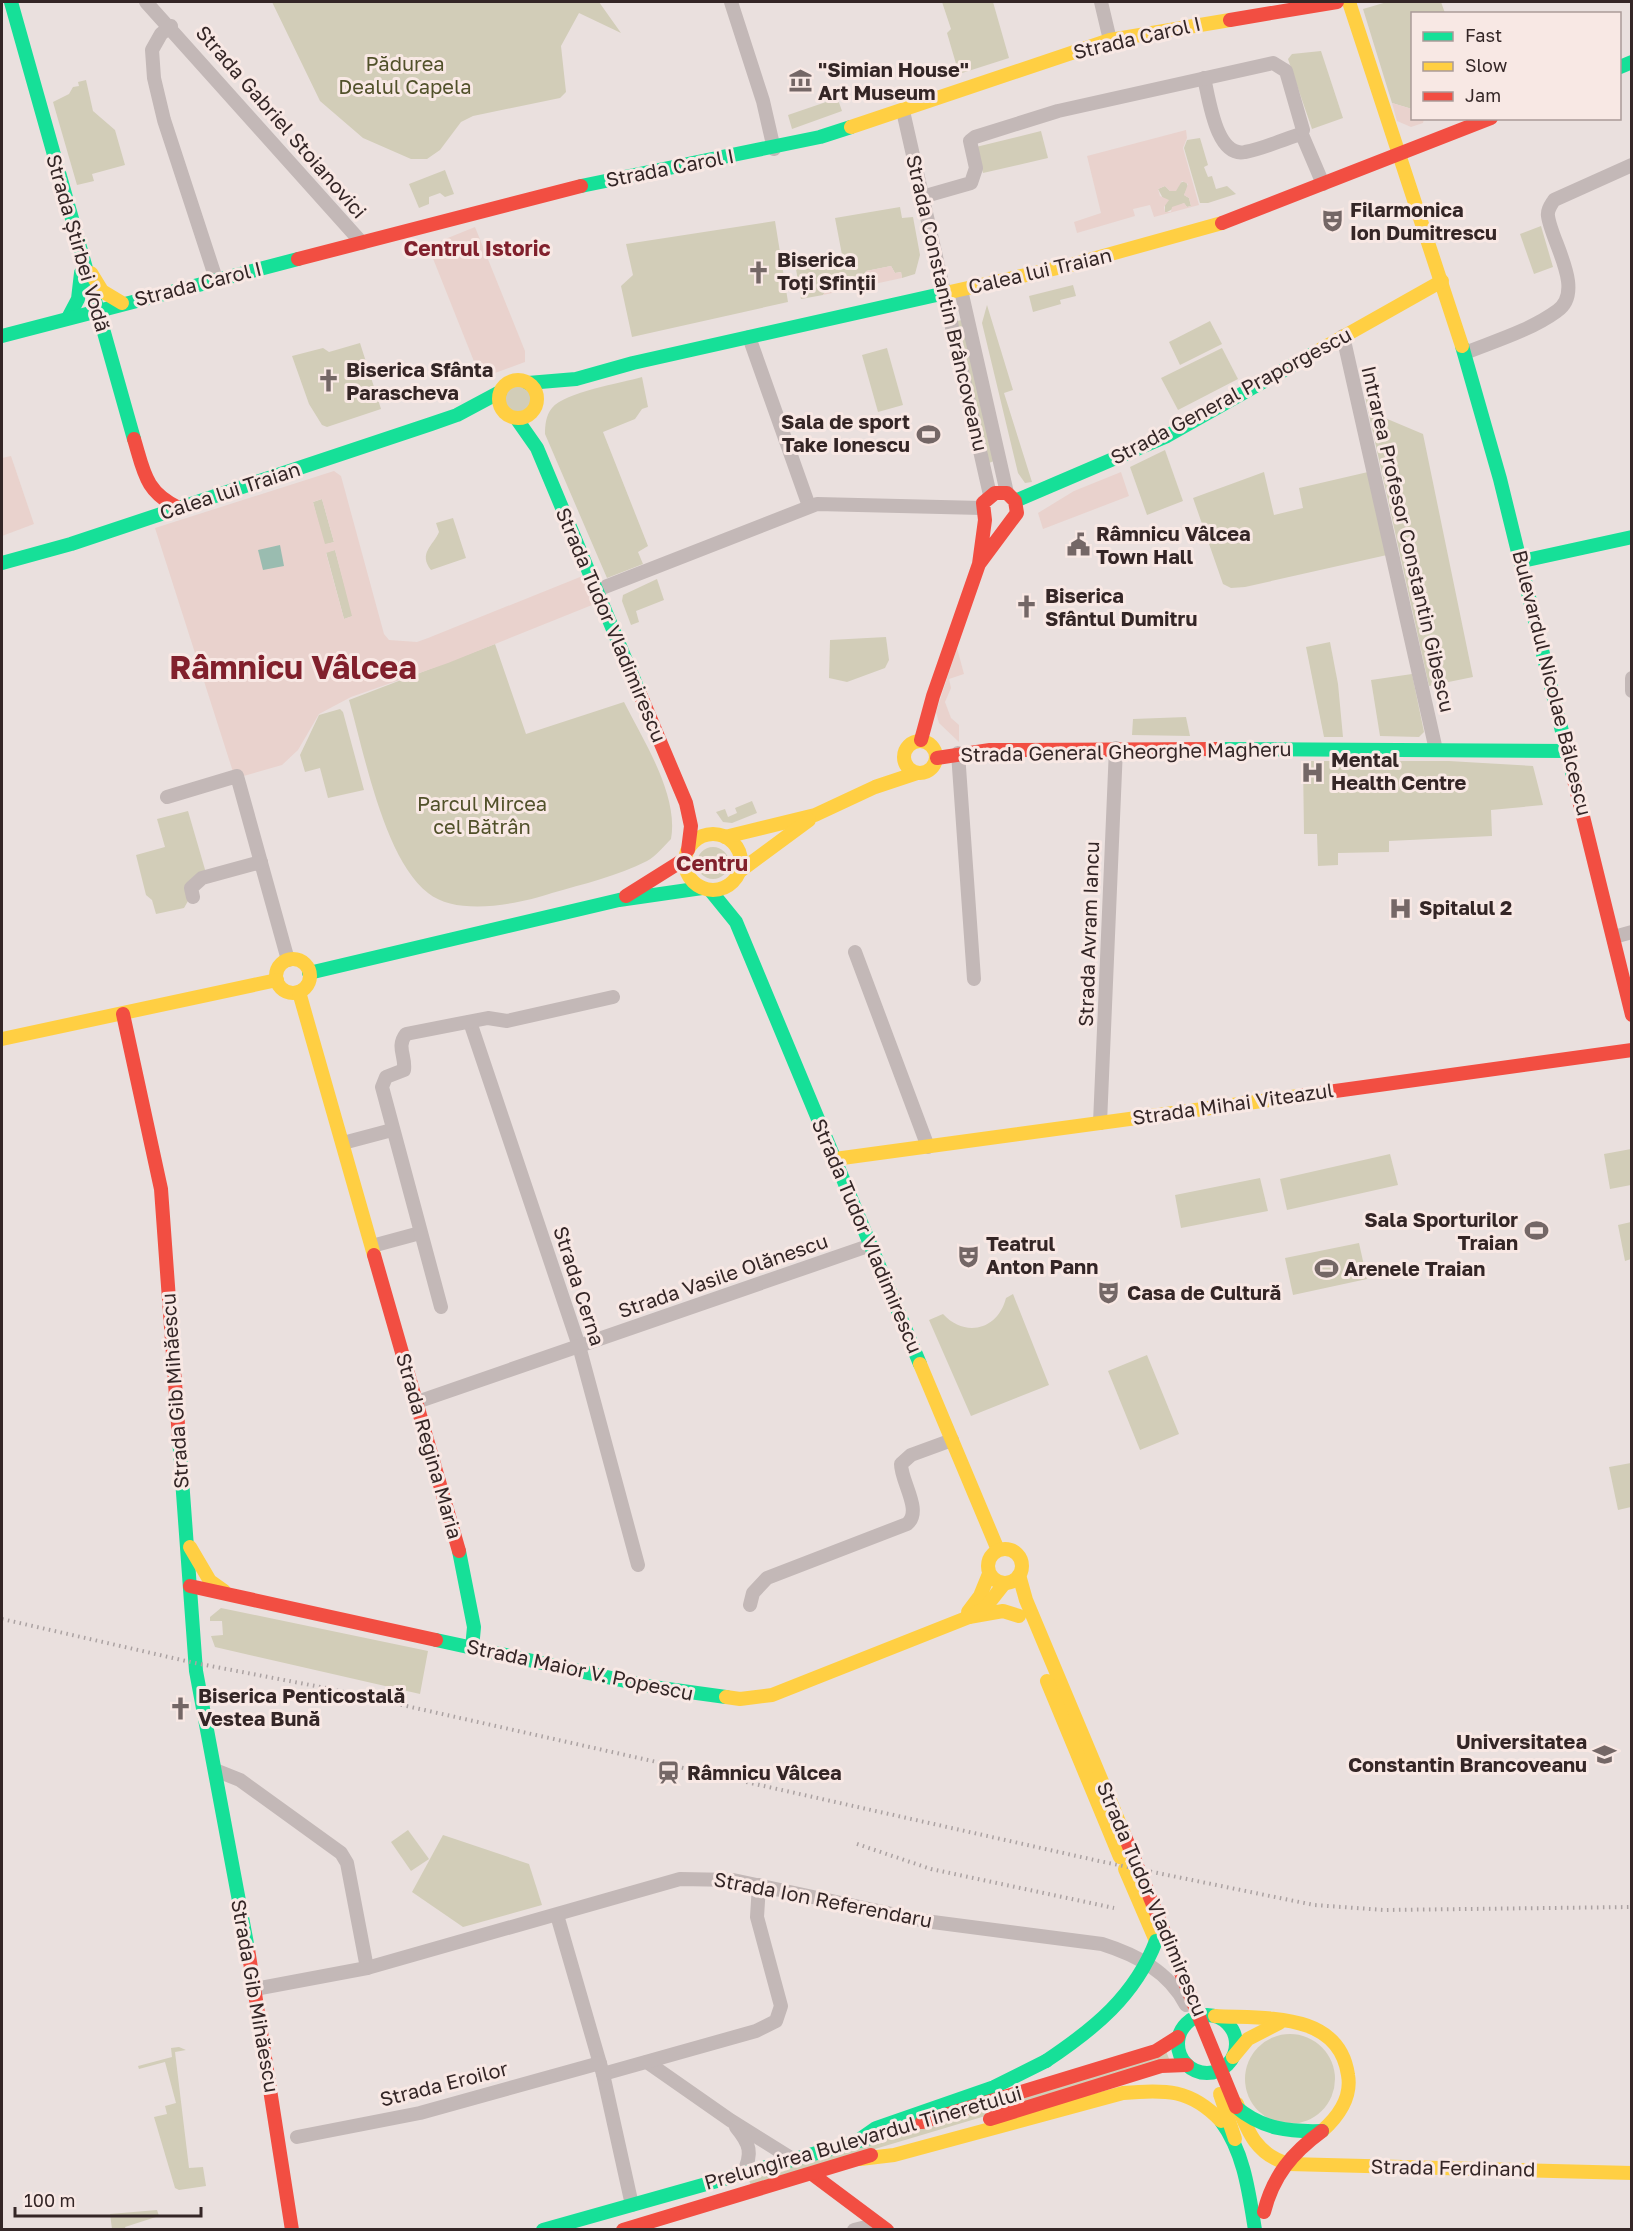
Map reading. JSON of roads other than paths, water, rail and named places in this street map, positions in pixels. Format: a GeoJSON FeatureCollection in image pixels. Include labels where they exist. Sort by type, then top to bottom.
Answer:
{"type":"FeatureCollection","features":[{"type":"Feature","properties":{"kind":"main road","name":"Strada Știrbei Vodă"},"geometry":{"type":"LineString","coordinates":[[10,2],[147,484]]}},
{"type":"Feature","properties":{"kind":"main road","name":"Strada Carol I"},"geometry":{"type":"LineString","coordinates":[[2,336],[122,303],[634,174],[774,149],[903,111],[1110,40],[1337,2]]}},
{"type":"Feature","properties":{"kind":"main road","name":"Bulevardul Nicolae Bălcescu"},"geometry":{"type":"LineString","coordinates":[[1349,2],[1465,353],[1522,561],[1632,1015]]}},
{"type":"Feature","properties":{"kind":"main road","name":"Calea lui Traian"},"geometry":{"type":"LineString","coordinates":[[528,383],[576,380],[1177,237],[1401,155],[1486,120]]}},
{"type":"Feature","properties":{"kind":"main road"},"geometry":{"type":"LineString","coordinates":[[82,257],[102,291],[122,303]]}},
{"type":"Feature","properties":{"kind":"main road"},"geometry":{"type":"LineString","coordinates":[[68,318],[78,299],[82,257]]}},
{"type":"Feature","properties":{"kind":"main road","name":"Strada General Praporgescu"},"geometry":{"type":"LineString","coordinates":[[1011,497],[1146,446],[1442,281]]}},
{"type":"Feature","properties":{"kind":"main road","name":"Calea lui Traian"},"geometry":{"type":"LineString","coordinates":[[534,408],[576,380]]}},
{"type":"Feature","properties":{"kind":"main road"},"geometry":{"type":"LineString","coordinates":[[512,381],[528,383],[536,393],[534,408],[525,416],[511,416],[500,404],[500,392],[512,381]]}},
{"type":"Feature","properties":{"kind":"main road","name":"Calea lui Traian"},"geometry":{"type":"LineString","coordinates":[[2,563],[49,551],[457,415],[500,392]]}},
{"type":"Feature","properties":{"kind":"main road","name":"Strada Tudor Vladimirescu"},"geometry":{"type":"LineString","coordinates":[[534,408],[537,448]]}},
{"type":"Feature","properties":{"kind":"main road","name":"Calea lui Traian"},"geometry":{"type":"LineString","coordinates":[[457,415],[511,416]]}},
{"type":"Feature","properties":{"kind":"main road","name":"Strada Tudor Vladimirescu"},"geometry":{"type":"LineString","coordinates":[[511,416],[537,448],[686,802],[691,826],[687,854]]}},
{"type":"Feature","properties":{"kind":"main road"},"geometry":{"type":"LineString","coordinates":[[147,484],[166,502],[179,508]]}},
{"type":"Feature","properties":{"kind":"main road"},"geometry":{"type":"LineString","coordinates":[[133,523],[144,502],[147,484]]}},
{"type":"Feature","properties":{"kind":"main road"},"geometry":{"type":"LineString","coordinates":[[921,740],[933,696],[979,564],[983,514],[990,495],[1011,497],[1017,513],[979,564]]}},
{"type":"Feature","properties":{"kind":"main road"},"geometry":{"type":"LineString","coordinates":[[983,514],[1000,528],[1011,523]]}},
{"type":"Feature","properties":{"kind":"main road"},"geometry":{"type":"LineString","coordinates":[[1522,561],[1632,537]]}},
{"type":"Feature","properties":{"kind":"main road"},"geometry":{"type":"LineString","coordinates":[[619,900],[687,854],[698,838],[815,815],[875,787],[928,771],[937,758],[933,745],[921,740],[912,742],[906,748],[904,761],[875,787]]}},
{"type":"Feature","properties":{"kind":"main road","name":"Strada General Gheorghe Magheru"},"geometry":{"type":"LineString","coordinates":[[937,758],[958,753],[990,750],[1116,748],[1568,751]]}},
{"type":"Feature","properties":{"kind":"main road"},"geometry":{"type":"LineString","coordinates":[[904,761],[916,773]]}},
{"type":"Feature","properties":{"kind":"main road","name":"Strada Tudor Vladimirescu"},"geometry":{"type":"LineString","coordinates":[[686,802],[719,835]]}},
{"type":"Feature","properties":{"kind":"main road"},"geometry":{"type":"LineString","coordinates":[[309,973],[619,900],[706,889],[719,890],[815,815]]}},
{"type":"Feature","properties":{"kind":"main road"},"geometry":{"type":"LineString","coordinates":[[719,835],[738,848],[742,863],[737,877]]}},
{"type":"Feature","properties":{"kind":"main road"},"geometry":{"type":"LineString","coordinates":[[687,854],[689,876],[706,889]]}},
{"type":"Feature","properties":{"kind":"main road","name":"Strada Tudor Vladimirescu"},"geometry":{"type":"LineString","coordinates":[[736,922],[737,877]]}},
{"type":"Feature","properties":{"kind":"main road","name":"Strada Tudor Vladimirescu"},"geometry":{"type":"LineString","coordinates":[[706,889],[723,903],[736,922],[998,1550],[1011,1550],[1018,1555],[1022,1563],[1019,1575],[1052,1678],[1221,2098],[1235,2139],[1255,2229]]}},
{"type":"Feature","properties":{"kind":"main road"},"geometry":{"type":"LineString","coordinates":[[288,960],[303,964],[309,973],[308,982],[299,992],[284,991],[277,980],[278,969],[288,960]]}},
{"type":"Feature","properties":{"kind":"main road"},"geometry":{"type":"LineString","coordinates":[[2,1039],[277,980]]}},
{"type":"Feature","properties":{"kind":"main road","name":"Strada Regina Maria"},"geometry":{"type":"LineString","coordinates":[[299,992],[458,1547],[474,1627],[472,1648]]}},
{"type":"Feature","properties":{"kind":"main road","name":"Strada Gib Mihăescu"},"geometry":{"type":"LineString","coordinates":[[123,1014],[161,1189],[196,1671],[255,1989],[293,2227]]}},
{"type":"Feature","properties":{"kind":"main road","name":"Strada Mihai Viteazul"},"geometry":{"type":"LineString","coordinates":[[835,1159],[1632,1050]]}},
{"type":"Feature","properties":{"kind":"main road"},"geometry":{"type":"LineString","coordinates":[[186,1538],[203,1571],[225,1592],[203,1604],[192,1621]]}},
{"type":"Feature","properties":{"kind":"main road"},"geometry":{"type":"LineString","coordinates":[[998,1550],[990,1557],[989,1574],[995,1581],[1005,1584],[1016,1580],[1019,1575]]}},
{"type":"Feature","properties":{"kind":"main road","name":"Strada Maior V. Popescu"},"geometry":{"type":"LineString","coordinates":[[965,1619],[980,1596],[989,1574]]}},
{"type":"Feature","properties":{"kind":"main road","name":"Strada Tudor Vladimirescu"},"geometry":{"type":"LineString","coordinates":[[1005,1584],[1018,1616],[1052,1678],[1171,1944],[1236,2104],[1264,2212],[1266,2229]]}},
{"type":"Feature","properties":{"kind":"main road","name":"Strada Maior V. Popescu"},"geometry":{"type":"LineString","coordinates":[[190,1586],[662,1689],[720,1697],[755,1698],[772,1695],[965,1619],[985,1608],[1005,1584]]}},
{"type":"Feature","properties":{"kind":"main road"},"geometry":{"type":"LineString","coordinates":[[965,1619],[1003,1611],[1018,1616]]}},
{"type":"Feature","properties":{"kind":"main road"},"geometry":{"type":"LineString","coordinates":[[856,2142],[876,2128],[994,2087],[1046,2061],[1080,2038],[1117,2006],[1150,1961],[1156,1941]]}},
{"type":"Feature","properties":{"kind":"main road"},"geometry":{"type":"LineString","coordinates":[[1191,2019],[1207,2014],[1310,2025],[1325,2032],[1337,2044],[1349,2074],[1347,2095],[1337,2116],[1292,2154],[1276,2174],[1264,2212]]}},
{"type":"Feature","properties":{"kind":"main road"},"geometry":{"type":"LineString","coordinates":[[1215,2016],[1229,2025],[1233,2032],[1235,2049],[1230,2060],[1228,2078],[1236,2104]]}},
{"type":"Feature","properties":{"kind":"main road","name":"Prelungirea Bulevardul Tineretului"},"geometry":{"type":"LineString","coordinates":[[543,2229],[856,2142],[1156,2051],[1178,2037],[1191,2019]]}},
{"type":"Feature","properties":{"kind":"main road"},"geometry":{"type":"LineString","coordinates":[[1230,2060],[1248,2039],[1282,2022]]}},
{"type":"Feature","properties":{"kind":"main road"},"geometry":{"type":"LineString","coordinates":[[1178,2037],[1179,2052],[1194,2068],[1218,2084],[1254,2121],[1277,2131],[1322,2131]]}},
{"type":"Feature","properties":{"kind":"main road","name":"Prelungirea Bulevardul Tineretului"},"geometry":{"type":"LineString","coordinates":[[623,2229],[812,2174],[1161,2067],[1218,2070],[1230,2060]]}},
{"type":"Feature","properties":{"kind":"main road"},"geometry":{"type":"LineString","coordinates":[[860,2159],[894,2155],[1123,2092],[1165,2089],[1188,2094],[1201,2101],[1214,2112],[1235,2139]]}},
{"type":"Feature","properties":{"kind":"main road","name":"Strada Ferdinand"},"geometry":{"type":"LineString","coordinates":[[1236,2104],[1259,2150],[1275,2161],[1304,2165],[1632,2173]]}},
{"type":"Feature","properties":{"kind":"main road"},"geometry":{"type":"LineString","coordinates":[[832,2189],[834,2175],[846,2163]]}},
{"type":"Feature","properties":{"kind":"main road"},"geometry":{"type":"LineString","coordinates":[[812,2174],[882,2227]]}},
{"type":"Feature","properties":{"kind":"street","name":"Strada Gabriel Stoianovici"},"geometry":{"type":"LineString","coordinates":[[146,2],[171,26],[362,243]]}},
{"type":"Feature","properties":{"kind":"street"},"geometry":{"type":"LineString","coordinates":[[731,2],[763,101],[774,149]]}},
{"type":"Feature","properties":{"kind":"street"},"geometry":{"type":"LineString","coordinates":[[1101,2],[1110,40]]}},
{"type":"Feature","properties":{"kind":"street"},"geometry":{"type":"LineString","coordinates":[[171,26],[161,34],[152,50],[154,78],[164,120],[216,279]]}},
{"type":"Feature","properties":{"kind":"street"},"geometry":{"type":"LineString","coordinates":[[922,197],[971,183],[976,168],[970,141],[975,137],[1058,111],[1273,63],[1286,71],[1303,130]]}},
{"type":"Feature","properties":{"kind":"street"},"geometry":{"type":"LineString","coordinates":[[1204,78],[1217,133],[1233,150],[1243,153],[1298,135],[1303,137],[1323,184]]}},
{"type":"Feature","properties":{"kind":"street","name":"Strada Constantin Brâncoveanu"},"geometry":{"type":"LineString","coordinates":[[903,111],[990,495]]}},
{"type":"Feature","properties":{"kind":"street"},"geometry":{"type":"LineString","coordinates":[[1465,353],[1559,311],[1566,302],[1568,292],[1562,255],[1547,215],[1554,200],[1632,165]]}},
{"type":"Feature","properties":{"kind":"street","name":"Strada Constantin Brâncoveanu"},"geometry":{"type":"LineString","coordinates":[[961,290],[1011,497]]}},
{"type":"Feature","properties":{"kind":"street","name":"Intrarea Profesor Constantin Gibescu"},"geometry":{"type":"LineString","coordinates":[[1343,336],[1436,750]]}},
{"type":"Feature","properties":{"kind":"street"},"geometry":{"type":"LineString","coordinates":[[749,337],[809,506]]}},
{"type":"Feature","properties":{"kind":"street"},"geometry":{"type":"LineString","coordinates":[[597,590],[809,506],[836,502],[983,514]]}},
{"type":"Feature","properties":{"kind":"street"},"geometry":{"type":"LineString","coordinates":[[1632,678],[1632,691]]}},
{"type":"Feature","properties":{"kind":"street","name":"Strada Avram Iancu"},"geometry":{"type":"LineString","coordinates":[[1100,1123],[1116,748]]}},
{"type":"Feature","properties":{"kind":"street"},"geometry":{"type":"LineString","coordinates":[[958,753],[974,979]]}},
{"type":"Feature","properties":{"kind":"street"},"geometry":{"type":"LineString","coordinates":[[167,797],[237,776],[288,960]]}},
{"type":"Feature","properties":{"kind":"street"},"geometry":{"type":"LineString","coordinates":[[193,897],[191,888],[202,878],[261,862]]}},
{"type":"Feature","properties":{"kind":"street"},"geometry":{"type":"LineString","coordinates":[[1614,937],[1632,932]]}},
{"type":"Feature","properties":{"kind":"street"},"geometry":{"type":"LineString","coordinates":[[855,952],[928,1147]]}},
{"type":"Feature","properties":{"kind":"street"},"geometry":{"type":"LineString","coordinates":[[441,1307],[392,1130],[382,1080],[404,1070],[400,1045],[402,1039],[406,1034],[488,1018],[507,1021],[613,998]]}},
{"type":"Feature","properties":{"kind":"street","name":"Strada Cerna"},"geometry":{"type":"LineString","coordinates":[[470,1022],[579,1346],[638,1565]]}},
{"type":"Feature","properties":{"kind":"street"},"geometry":{"type":"LineString","coordinates":[[343,1143],[392,1130]]}},
{"type":"Feature","properties":{"kind":"street"},"geometry":{"type":"LineString","coordinates":[[372,1246],[420,1233]]}},
{"type":"Feature","properties":{"kind":"street","name":"Strada Vasile Olănescu"},"geometry":{"type":"LineString","coordinates":[[417,1402],[871,1245]]}},
{"type":"Feature","properties":{"kind":"street"},"geometry":{"type":"LineString","coordinates":[[750,1605],[753,1593],[767,1578],[907,1524],[913,1519],[915,1512],[900,1464],[911,1455],[952,1440]]}},
{"type":"Feature","properties":{"kind":"street"},"geometry":{"type":"LineString","coordinates":[[216,1770],[240,1780],[341,1853],[347,1863],[367,1968]]}},
{"type":"Feature","properties":{"kind":"street","name":"Strada Ion Referendaru"},"geometry":{"type":"LineString","coordinates":[[255,1989],[367,1968],[680,1879],[733,1880],[925,1921],[1102,1944],[1127,1952],[1166,1977],[1182,1997],[1191,2019]]}},
{"type":"Feature","properties":{"kind":"street","name":"Strada Eroilor"},"geometry":{"type":"LineString","coordinates":[[297,2137],[420,2113],[602,2068],[647,2062],[756,2031],[776,2021],[781,2006],[757,1917],[759,1885]]}},
{"type":"Feature","properties":{"kind":"street"},"geometry":{"type":"LineString","coordinates":[[557,1915],[602,2068],[632,2205]]}},
{"type":"Feature","properties":{"kind":"street"},"geometry":{"type":"LineString","coordinates":[[647,2062],[730,2120],[794,2160]]}},
{"type":"Feature","properties":{"kind":"street"},"geometry":{"type":"LineString","coordinates":[[730,2120],[749,2148],[749,2160],[743,2174]]}},
{"type":"Feature","properties":{"kind":"street"},"geometry":{"type":"LineString","coordinates":[[854,2229],[882,2227]]}},
{"type":"Feature","properties":{"kind":"railway"},"geometry":{"type":"LineString","coordinates":[[2,1619],[195,1663],[326,1688],[1099,1861],[1314,1905],[1384,1910],[1632,1907]]}},
{"type":"Feature","properties":{"kind":"railway"},"geometry":{"type":"LineString","coordinates":[[857,1844],[931,1869],[1114,1908]]}},
{"type":"Feature","properties":{"kind":"place","name":"\"Simian House\" Art Museum"},"geometry":{"type":"Point","coordinates":[800,81]}},
{"type":"Feature","properties":{"kind":"place","name":"Filarmonica Ion Dumitrescu"},"geometry":{"type":"Point","coordinates":[1332,221]}},
{"type":"Feature","properties":{"kind":"place","name":"Biserica Toți Sfinții"},"geometry":{"type":"Point","coordinates":[759,272]}},
{"type":"Feature","properties":{"kind":"place","name":"Biserica Sfânta Parascheva"},"geometry":{"type":"Point","coordinates":[328,381]}},
{"type":"Feature","properties":{"kind":"place","name":"Sala de sport Take Ionescu"},"geometry":{"type":"Point","coordinates":[928,434]}},
{"type":"Feature","properties":{"kind":"place","name":"Râmnicu Vâlcea Town Hall"},"geometry":{"type":"Point","coordinates":[1078,545]}},
{"type":"Feature","properties":{"kind":"place","name":"Biserica Sfântul Dumitru"},"geometry":{"type":"Point","coordinates":[1027,607]}},
{"type":"Feature","properties":{"kind":"place","name":"Mental Health Centre"},"geometry":{"type":"Point","coordinates":[1313,772]}},
{"type":"Feature","properties":{"kind":"place","name":"Spitalul 2"},"geometry":{"type":"Point","coordinates":[1401,908]}},
{"type":"Feature","properties":{"kind":"place","name":"Sala Sporturilor Traian"},"geometry":{"type":"Point","coordinates":[1536,1231]}},
{"type":"Feature","properties":{"kind":"place","name":"Teatrul Anton Pann"},"geometry":{"type":"Point","coordinates":[968,1256]}},
{"type":"Feature","properties":{"kind":"place","name":"Arenele Traian"},"geometry":{"type":"Point","coordinates":[1326,1269]}},
{"type":"Feature","properties":{"kind":"place","name":"Casa de Cultură"},"geometry":{"type":"Point","coordinates":[1109,1293]}},
{"type":"Feature","properties":{"kind":"place","name":"Biserica Penticostală Vestea Bună"},"geometry":{"type":"Point","coordinates":[180,1708]}},
{"type":"Feature","properties":{"kind":"place","name":"Universitatea Constantin Brancoveanu"},"geometry":{"type":"Point","coordinates":[1605,1754]}},
{"type":"Feature","properties":{"kind":"place","name":"Râmnicu Vâlcea"},"geometry":{"type":"Point","coordinates":[669,1773]}},
{"type":"Feature","properties":{"kind":"district","name":"Centrul Istoric"},"geometry":{"type":"Point","coordinates":[477,249]}},
{"type":"Feature","properties":{"kind":"district","name":"Râmnicu Vâlcea"},"geometry":{"type":"Point","coordinates":[293,668]}},
{"type":"Feature","properties":{"kind":"district","name":"Centru"},"geometry":{"type":"Point","coordinates":[712,863]}},
{"type":"Feature","properties":{"kind":"park label","name":"Pădurea Dealul Capela"},"geometry":{"type":"Point","coordinates":[405,76]}},
{"type":"Feature","properties":{"kind":"park label","name":"Parcul Mircea cel Bătrân"},"geometry":{"type":"Point","coordinates":[482,816]}}]}
